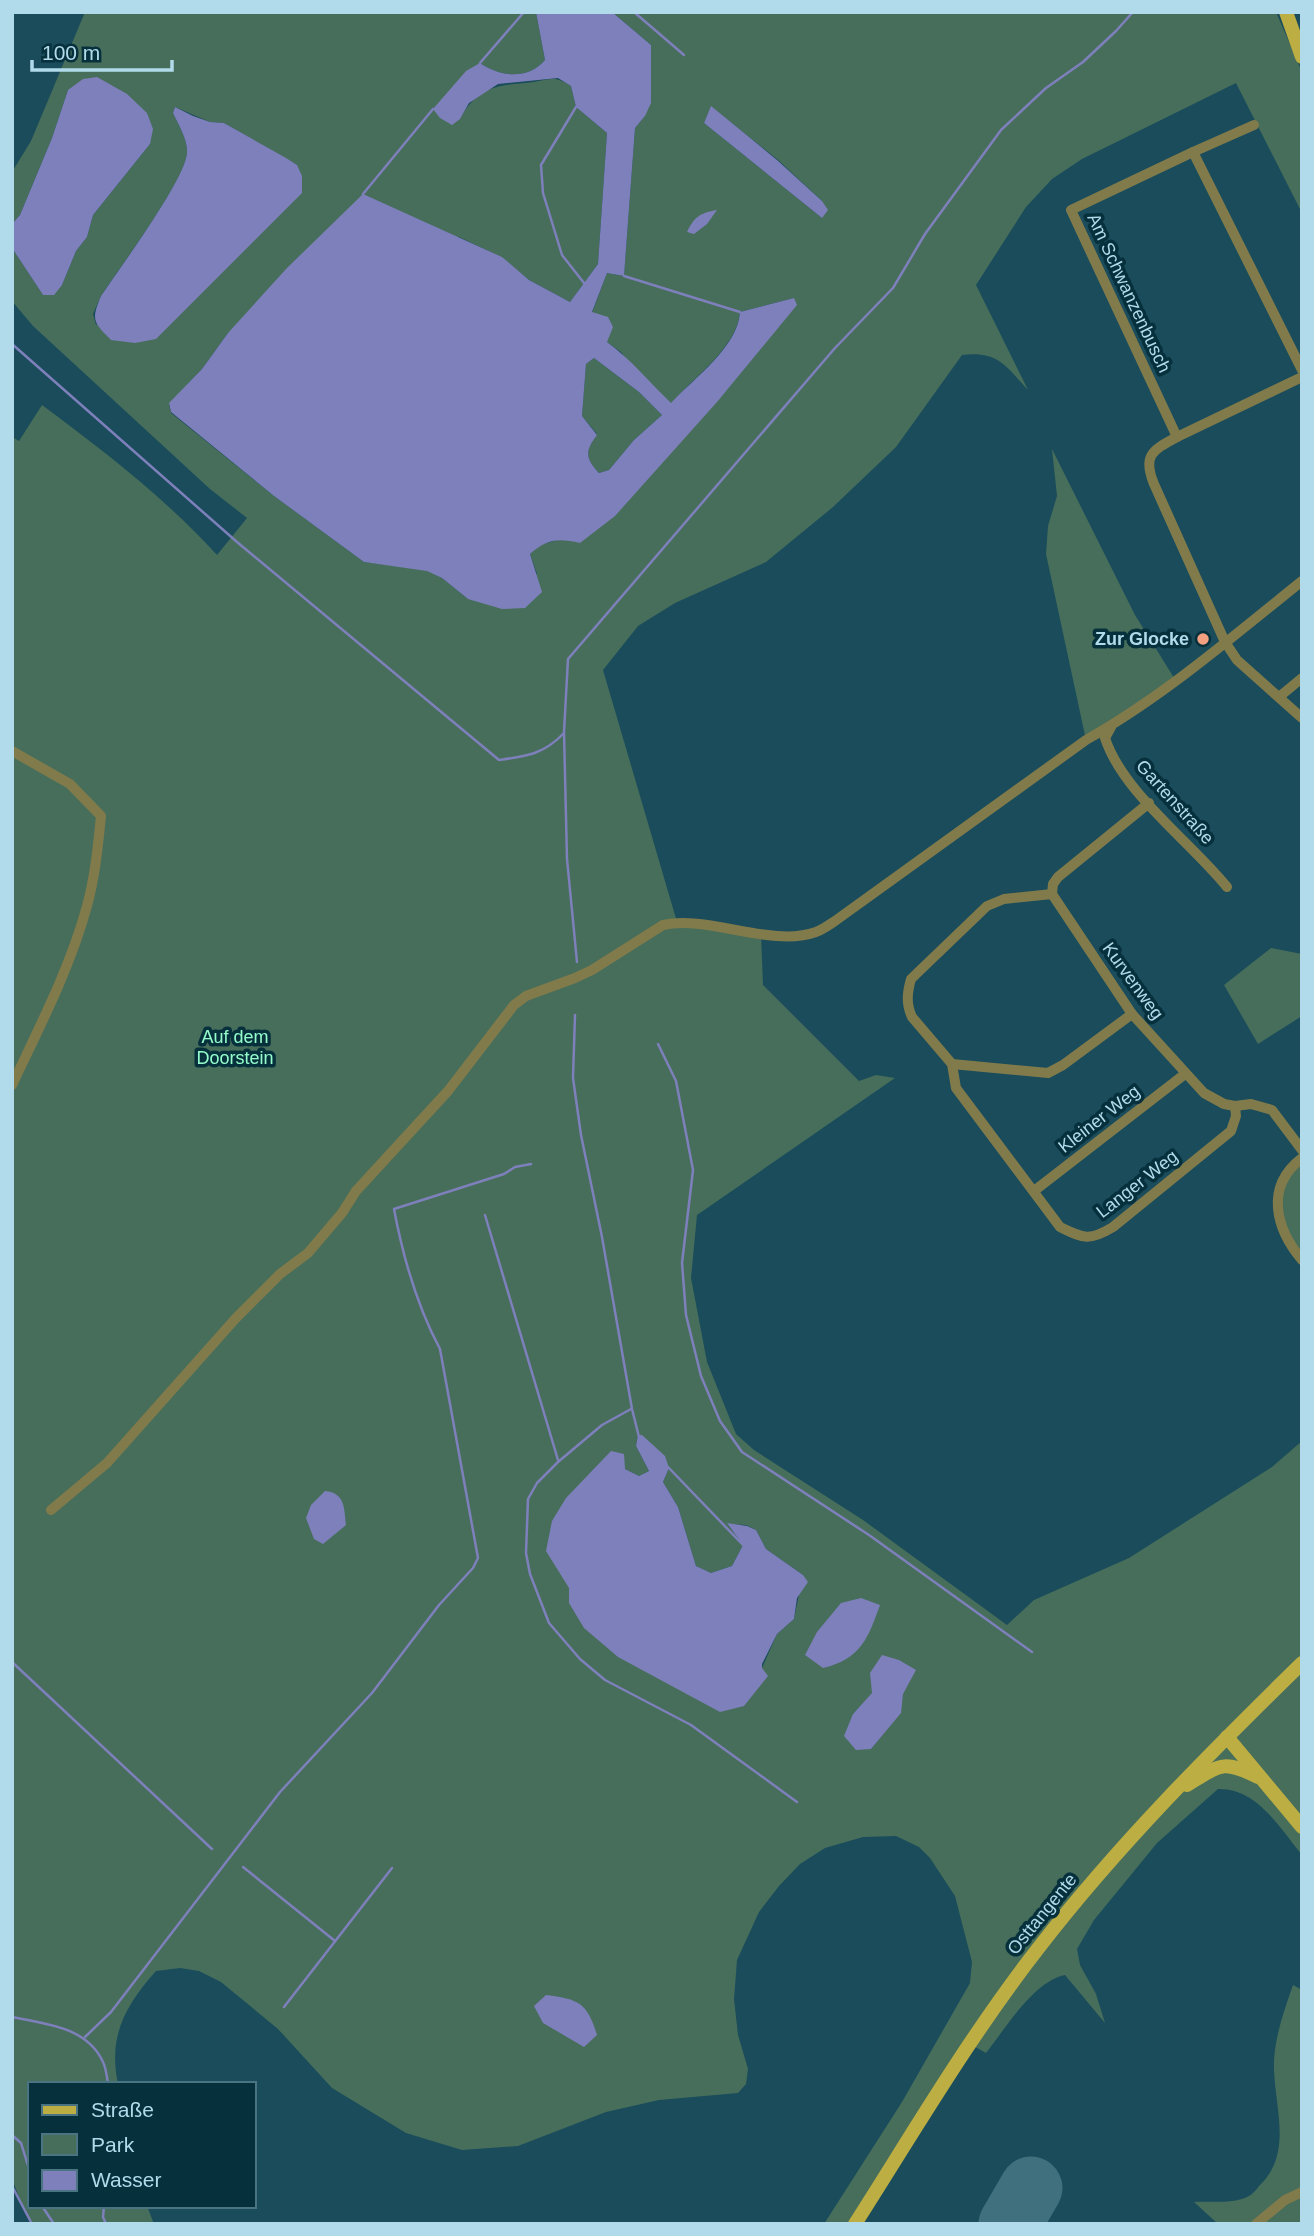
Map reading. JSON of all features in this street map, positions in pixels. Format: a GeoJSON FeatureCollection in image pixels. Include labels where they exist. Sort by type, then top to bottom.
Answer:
{"type":"FeatureCollection","features":[{"type":"Feature","properties":{"kind":"main road"},"geometry":{"type":"LineString","coordinates":[[1286,12],[1302,57]]}},
{"type":"Feature","properties":{"kind":"main road","name":"Osttangente"},"geometry":{"type":"LineString","coordinates":[[855,2224],[1006,1990],[1079,1896],[1172,1794],[1302,1662]]}},
{"type":"Feature","properties":{"kind":"main road"},"geometry":{"type":"LineString","coordinates":[[1227,1737],[1302,1827]]}},
{"type":"Feature","properties":{"kind":"main road"},"geometry":{"type":"LineString","coordinates":[[1172,1794],[1217,1767],[1236,1766],[1262,1779]]}},
{"type":"Feature","properties":{"kind":"street","name":"Am Schwanzenbusch"},"geometry":{"type":"LineString","coordinates":[[1177,437],[1070,211],[1254,125]]}},
{"type":"Feature","properties":{"kind":"street"},"geometry":{"type":"LineString","coordinates":[[1193,152],[1302,370]]}},
{"type":"Feature","properties":{"kind":"street"},"geometry":{"type":"LineString","coordinates":[[1302,377],[1154,449],[1149,458],[1150,474],[1225,642],[1237,660],[1302,718]]}},
{"type":"Feature","properties":{"kind":"street"},"geometry":{"type":"LineString","coordinates":[[51,1510],[107,1464],[236,1318],[280,1274],[308,1253],[342,1213],[356,1191],[448,1091],[514,1005],[526,996],[575,978],[663,925],[677,922],[761,934],[815,933],[1086,740],[1176,681],[1302,581]]}},
{"type":"Feature","properties":{"kind":"street"},"geometry":{"type":"LineString","coordinates":[[1279,698],[1302,678]]}},
{"type":"Feature","properties":{"kind":"street","name":"Gartenstraße"},"geometry":{"type":"LineString","coordinates":[[1112,725],[1105,738],[1111,757],[1149,803],[1227,887]]}},
{"type":"Feature","properties":{"kind":"street"},"geometry":{"type":"LineString","coordinates":[[12,751],[69,784],[101,816],[97,855],[83,918],[67,965],[12,1085]]}},
{"type":"Feature","properties":{"kind":"street"},"geometry":{"type":"LineString","coordinates":[[1052,894],[1058,877],[1149,803]]}},
{"type":"Feature","properties":{"kind":"street","name":"Kurvenweg"},"geometry":{"type":"LineString","coordinates":[[1052,894],[1132,1014],[1185,1074],[1204,1093],[1224,1104],[1251,1104],[1272,1110],[1302,1150]]}},
{"type":"Feature","properties":{"kind":"street","name":"Langer Weg"},"geometry":{"type":"LineString","coordinates":[[1052,894],[1004,899],[988,906],[911,979],[907,993],[912,1017],[952,1064],[956,1088],[1060,1227],[1086,1238],[1098,1236],[1114,1227],[1231,1131],[1236,1116],[1235,1106]]}},
{"type":"Feature","properties":{"kind":"street"},"geometry":{"type":"LineString","coordinates":[[952,1064],[1048,1073],[1132,1014]]}},
{"type":"Feature","properties":{"kind":"street","name":"Kleiner Weg"},"geometry":{"type":"LineString","coordinates":[[1034,1191],[1185,1074]]}},
{"type":"Feature","properties":{"kind":"street"},"geometry":{"type":"LineString","coordinates":[[1302,1157],[1284,1179],[1276,1201],[1279,1222],[1289,1245],[1302,1260]]}},
{"type":"Feature","properties":{"kind":"street"},"geometry":{"type":"LineString","coordinates":[[1256,2224],[1285,2200],[1302,2192]]}},
{"type":"Feature","properties":{"kind":"green space","name":"Auf dem Doorstein"},"geometry":{"type":"Polygon","coordinates":[[[85,12],[536,12],[545,60],[530,71],[514,74],[496,71],[480,63],[460,119],[475,99],[491,89],[553,79],[571,86],[576,107],[607,133],[598,264],[570,302],[529,280],[501,257],[459,237],[228,333],[202,369],[169,404],[171,413],[274,496],[364,562],[427,570],[442,578],[468,599],[537,574],[530,554],[540,545],[561,539],[794,298],[740,312],[737,325],[723,350],[671,404],[621,352],[607,342],[592,313],[607,273],[624,276],[635,128],[645,116],[651,45],[612,12],[1276,12],[1302,72],[1302,213],[1236,83],[1082,159],[1052,179],[1026,207],[976,285],[1028,390],[1007,367],[993,358],[974,354],[962,355],[896,447],[833,507],[766,562],[675,603],[638,626],[603,670],[677,922],[761,934],[763,985],[859,1081],[876,1075],[895,1078],[697,1215],[691,1278],[707,1362],[736,1434],[754,1450],[863,1520],[1007,1625],[1034,1600],[1129,1558],[1272,1467],[1302,1441],[1302,1855],[1256,1802],[1232,1790],[1218,1789],[1157,1843],[1094,1920],[1077,1949],[1080,1965],[1096,1994],[1105,2023],[1065,1975],[1042,1986],[1011,2019],[986,2053],[970,2044],[855,2224],[824,2224],[902,2102],[970,1983],[972,1962],[955,1896],[930,1858],[919,1847],[896,1836],[863,1837],[825,1848],[800,1864],[759,1912],[737,1960],[734,1999],[738,2035],[748,2069],[746,2084],[738,2093],[659,2100],[606,2112],[518,2146],[462,2150],[406,2133],[332,2088],[278,2029],[221,1982],[199,1971],[180,1968],[156,1971],[128,2009],[117,2036],[115,2067],[118,2082],[28,2082],[28,2208],[148,2208],[154,2224],[34,2224],[25,2212],[12,2179],[12,437],[19,441],[42,405],[155,495],[217,555],[247,518],[210,489],[33,326],[12,301],[12,248],[43,295],[62,285],[76,251],[87,237],[93,215],[150,144],[68,90],[52,138],[20,215],[12,224],[12,172],[31,141],[85,12]],[[175,107],[173,113],[186,143],[187,153],[183,166],[164,203],[101,296],[93,314],[96,325],[297,165],[224,123],[210,122],[175,107]],[[711,107],[704,123],[822,218],[822,201],[777,159],[711,107]],[[638,1435],[636,1446],[649,1471],[639,1476],[625,1469],[569,1588],[569,1603],[762,1668],[777,1634],[794,1619],[803,1575],[766,1549],[756,1530],[746,1525],[728,1524],[743,1545],[732,1566],[711,1573],[696,1566],[678,1507],[663,1482],[669,1468],[638,1435]],[[873,1693],[853,1714],[871,1749],[900,1713],[903,1694],[873,1693]]]}},
{"type":"Feature","properties":{"kind":"green space"},"geometry":{"type":"Polygon","coordinates":[[[594,358],[639,392],[662,415],[634,440],[609,470],[599,473],[588,454],[597,434],[582,416],[586,364],[594,358]]]}},
{"type":"Feature","properties":{"kind":"green space"},"geometry":{"type":"Polygon","coordinates":[[[1052,449],[1135,615],[1176,681],[1086,740],[1046,554],[1048,526],[1057,496],[1052,449]]]}},
{"type":"Feature","properties":{"kind":"green space"},"geometry":{"type":"Polygon","coordinates":[[[1271,948],[1302,954],[1302,1016],[1258,1044],[1224,985],[1271,948]]]}},
{"type":"Feature","properties":{"kind":"green space"},"geometry":{"type":"Polygon","coordinates":[[[1302,1158],[1302,1260],[1279,1222],[1285,1179],[1302,1158]]]}},
{"type":"Feature","properties":{"kind":"green space"},"geometry":{"type":"Polygon","coordinates":[[[1293,1985],[1302,1990],[1302,2224],[1218,2224],[1194,2202],[1228,2201],[1249,2196],[1269,2173],[1276,2160],[1280,2130],[1274,2058],[1280,2026],[1293,1985]]]}},
{"type":"Feature","properties":{"kind":"water"},"geometry":{"type":"Polygon","coordinates":[[[536,12],[612,12],[651,45],[651,103],[635,128],[624,276],[607,273],[592,312],[608,317],[613,327],[607,342],[671,403],[723,350],[732,337],[740,312],[794,298],[797,305],[717,402],[615,516],[580,543],[553,541],[530,554],[542,592],[525,608],[502,609],[468,599],[442,578],[427,571],[364,562],[274,496],[171,412],[169,403],[202,369],[228,333],[287,268],[363,194],[502,257],[529,280],[570,302],[598,264],[607,133],[576,107],[571,86],[558,78],[498,84],[469,103],[460,119],[452,125],[440,118],[433,109],[466,71],[480,63],[496,71],[514,74],[530,71],[545,60],[536,12]],[[594,358],[586,364],[582,416],[597,435],[588,454],[599,473],[609,470],[634,440],[662,415],[639,392],[594,358]]]}},
{"type":"Feature","properties":{"kind":"water"},"geometry":{"type":"Polygon","coordinates":[[[97,77],[127,94],[147,113],[153,129],[150,144],[93,215],[87,237],[76,251],[62,285],[54,295],[43,295],[12,248],[12,224],[20,215],[52,138],[68,90],[83,79],[97,77]]]}},
{"type":"Feature","properties":{"kind":"water"},"geometry":{"type":"Polygon","coordinates":[[[711,106],[822,201],[828,210],[822,218],[704,123],[711,106]]]}},
{"type":"Feature","properties":{"kind":"water"},"geometry":{"type":"Polygon","coordinates":[[[175,107],[210,122],[224,123],[297,165],[302,176],[302,193],[156,339],[135,343],[111,340],[100,329],[95,316],[101,296],[164,203],[187,153],[184,138],[173,113],[175,107]]]}},
{"type":"Feature","properties":{"kind":"water"},"geometry":{"type":"Polygon","coordinates":[[[717,210],[707,224],[694,234],[687,232],[698,216],[717,210]]]}},
{"type":"Feature","properties":{"kind":"water"},"geometry":{"type":"Polygon","coordinates":[[[638,1435],[642,1435],[665,1456],[669,1468],[663,1482],[678,1507],[696,1566],[711,1573],[732,1566],[743,1545],[727,1523],[756,1530],[766,1549],[803,1575],[808,1582],[797,1598],[794,1619],[777,1634],[762,1664],[768,1676],[744,1706],[720,1712],[618,1657],[584,1628],[569,1603],[569,1588],[546,1551],[552,1521],[566,1498],[611,1451],[624,1454],[625,1469],[639,1476],[649,1471],[636,1446],[638,1435]]]}},
{"type":"Feature","properties":{"kind":"water"},"geometry":{"type":"Polygon","coordinates":[[[325,1491],[340,1498],[346,1525],[323,1544],[314,1539],[306,1518],[311,1505],[325,1491]]]}},
{"type":"Feature","properties":{"kind":"water"},"geometry":{"type":"Polygon","coordinates":[[[861,1598],[880,1605],[867,1637],[855,1653],[823,1668],[805,1655],[817,1632],[841,1603],[861,1598]]]}},
{"type":"Feature","properties":{"kind":"water"},"geometry":{"type":"Polygon","coordinates":[[[882,1655],[899,1660],[916,1670],[903,1694],[901,1713],[871,1749],[856,1750],[844,1736],[853,1714],[872,1693],[870,1673],[882,1655]]]}},
{"type":"Feature","properties":{"kind":"water"},"geometry":{"type":"Polygon","coordinates":[[[546,1995],[566,1998],[580,2005],[589,2016],[597,2035],[584,2047],[543,2023],[534,2006],[546,1995]]]}},
{"type":"Feature","properties":{"kind":"waterway"},"geometry":{"type":"LineString","coordinates":[[480,63],[524,12]]}},
{"type":"Feature","properties":{"kind":"waterway"},"geometry":{"type":"LineString","coordinates":[[634,12],[684,55]]}},
{"type":"Feature","properties":{"kind":"waterway"},"geometry":{"type":"LineString","coordinates":[[577,962],[567,859],[564,732],[568,659],[835,348],[893,288],[925,234],[1001,130],[1046,88],[1083,62],[1133,12]]}},
{"type":"Feature","properties":{"kind":"waterway"},"geometry":{"type":"LineString","coordinates":[[576,107],[541,165],[543,193],[562,255],[584,283]]}},
{"type":"Feature","properties":{"kind":"waterway"},"geometry":{"type":"LineString","coordinates":[[363,194],[433,109]]}},
{"type":"Feature","properties":{"kind":"waterway"},"geometry":{"type":"LineString","coordinates":[[624,276],[740,312]]}},
{"type":"Feature","properties":{"kind":"waterway"},"geometry":{"type":"LineString","coordinates":[[12,344],[237,542],[499,760],[535,753],[549,746],[564,733]]}},
{"type":"Feature","properties":{"kind":"waterway"},"geometry":{"type":"LineString","coordinates":[[575,1015],[573,1078],[581,1135],[639,1437]]}},
{"type":"Feature","properties":{"kind":"waterway"},"geometry":{"type":"LineString","coordinates":[[658,1044],[676,1081],[693,1170],[682,1263],[686,1315],[701,1376],[720,1421],[742,1452],[869,1535],[1032,1652]]}},
{"type":"Feature","properties":{"kind":"waterway"},"geometry":{"type":"LineString","coordinates":[[85,2037],[111,2012],[280,1792],[372,1693],[439,1605],[473,1568],[478,1558],[440,1349],[424,1316],[412,1281],[394,1209],[504,1174],[515,1167],[531,1164]]}},
{"type":"Feature","properties":{"kind":"waterway"},"geometry":{"type":"LineString","coordinates":[[485,1215],[558,1460]]}},
{"type":"Feature","properties":{"kind":"waterway"},"geometry":{"type":"LineString","coordinates":[[631,1409],[602,1425],[558,1462],[537,1483],[528,1499],[526,1553],[530,1574],[549,1623],[580,1659],[605,1680],[691,1725],[797,1802]]}},
{"type":"Feature","properties":{"kind":"waterway"},"geometry":{"type":"LineString","coordinates":[[668,1467],[743,1545]]}},
{"type":"Feature","properties":{"kind":"waterway"},"geometry":{"type":"LineString","coordinates":[[12,1662],[212,1849]]}},
{"type":"Feature","properties":{"kind":"waterway"},"geometry":{"type":"LineString","coordinates":[[243,1867],[335,1941]]}},
{"type":"Feature","properties":{"kind":"waterway"},"geometry":{"type":"LineString","coordinates":[[284,2007],[392,1868]]}},
{"type":"Feature","properties":{"kind":"waterway"},"geometry":{"type":"LineString","coordinates":[[12,2017],[52,2025],[87,2041],[103,2062],[108,2082]]}},
{"type":"Feature","properties":{"kind":"waterway"},"geometry":{"type":"LineString","coordinates":[[12,2135],[21,2143],[28,2166]]}},
{"type":"Feature","properties":{"kind":"waterway"},"geometry":{"type":"LineString","coordinates":[[12,2186],[32,2224]]}},
{"type":"Feature","properties":{"kind":"waterway"},"geometry":{"type":"LineString","coordinates":[[43,2208],[54,2224]]}},
{"type":"Feature","properties":{"kind":"waterway"},"geometry":{"type":"LineString","coordinates":[[104,2208],[106,2224]]}},
{"type":"Feature","properties":{"kind":"runway"},"geometry":{"type":"LineString","coordinates":[[1010,2224],[1031,2188]]}},
{"type":"Feature","properties":{"kind":"place","name":"Zur Glocke"},"geometry":{"type":"Point","coordinates":[1203,639]}}]}
